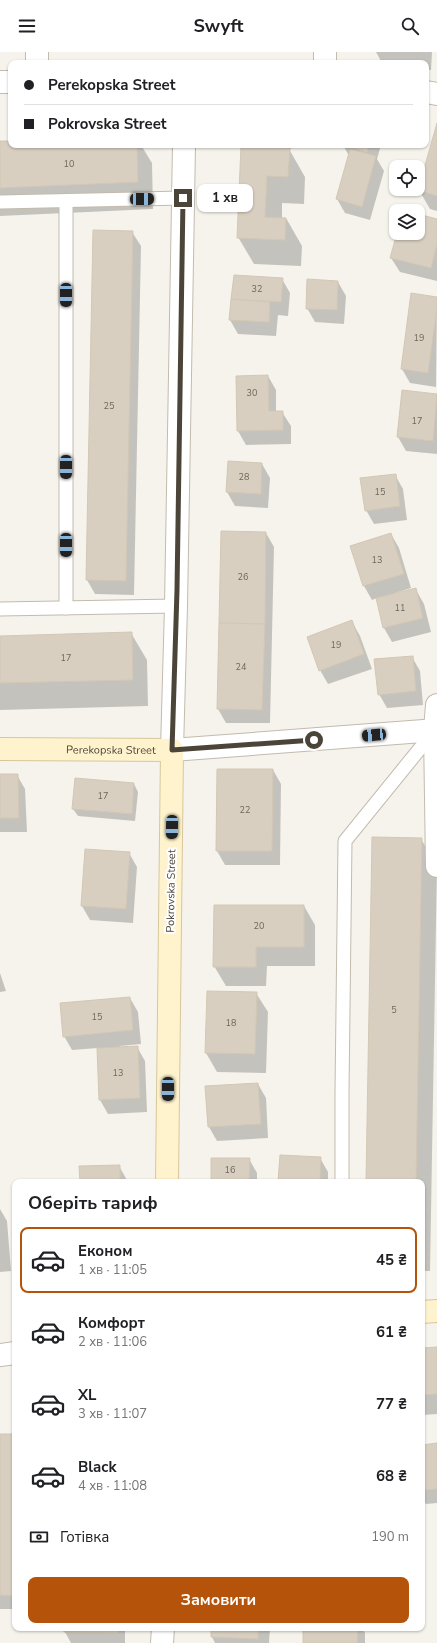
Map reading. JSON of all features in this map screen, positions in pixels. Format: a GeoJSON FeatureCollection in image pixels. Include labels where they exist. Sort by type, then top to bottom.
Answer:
{"type":"FeatureCollection","features":[{"type":"Feature","properties":{"kind":"street","name":"Pokrovska Street"},"geometry":{"type":"LineString","coordinates":[[168,1179],[172,750],[184,148]]}},
{"type":"Feature","properties":{"kind":"street"},"geometry":{"type":"LineString","coordinates":[[437,705],[437,866]]}},
{"type":"Feature","properties":{"kind":"street","name":"Perekopska Street"},"geometry":{"type":"LineString","coordinates":[[0,749],[172,750],[436,730]]}},
{"type":"Feature","properties":{"kind":"street"},"geometry":{"type":"LineString","coordinates":[[425,1312],[437,1310]]}},
{"type":"Feature","properties":{"kind":"street"},"geometry":{"type":"LineString","coordinates":[[0,1355],[12,1353]]}},
{"type":"Feature","properties":{"kind":"street"},"geometry":{"type":"LineString","coordinates":[[162,1643],[163,1631]]}},
{"type":"Feature","properties":{"kind":"lane"},"geometry":{"type":"LineString","coordinates":[[0,202],[183,198]]}},
{"type":"Feature","properties":{"kind":"lane"},"geometry":{"type":"LineString","coordinates":[[66,201],[66,608]]}},
{"type":"Feature","properties":{"kind":"lane"},"geometry":{"type":"LineString","coordinates":[[0,609],[176,606]]}},
{"type":"Feature","properties":{"kind":"lane"},"geometry":{"type":"LineString","coordinates":[[342,1179],[345,841],[436,730]]}},
{"type":"Feature","properties":{"kind":"building"},"geometry":{"type":"Polygon","coordinates":[[[437,123],[437,196],[425,192],[425,165],[437,123]]]}},
{"type":"Feature","properties":{"kind":"building"},"geometry":{"type":"Polygon","coordinates":[[[0,141],[8,141],[8,148],[137,148],[138,182],[0,188],[0,141]]]}},
{"type":"Feature","properties":{"kind":"building"},"geometry":{"type":"Polygon","coordinates":[[[241,148],[290,148],[288,177],[267,176],[265,217],[286,218],[285,240],[237,238],[241,148]]]}},
{"type":"Feature","properties":{"kind":"building"},"geometry":{"type":"Polygon","coordinates":[[[353,148],[368,148],[367,152],[353,148]]]}},
{"type":"Feature","properties":{"kind":"building"},"geometry":{"type":"Polygon","coordinates":[[[350,149],[376,156],[362,207],[336,199],[350,149]]]}},
{"type":"Feature","properties":{"kind":"building"},"geometry":{"type":"Polygon","coordinates":[[[425,216],[437,219],[437,244],[431,268],[390,258],[395,240],[425,240],[425,216]]]}},
{"type":"Feature","properties":{"kind":"building"},"geometry":{"type":"Polygon","coordinates":[[[93,230],[133,231],[126,581],[86,580],[93,230]]]}},
{"type":"Feature","properties":{"kind":"building"},"geometry":{"type":"Polygon","coordinates":[[[234,275],[283,278],[281,302],[231,299],[234,275]]]}},
{"type":"Feature","properties":{"kind":"building"},"geometry":{"type":"Polygon","coordinates":[[[307,279],[338,281],[337,310],[306,309],[307,279]]]}},
{"type":"Feature","properties":{"kind":"building"},"geometry":{"type":"Polygon","coordinates":[[[411,293],[437,297],[437,308],[428,373],[401,369],[411,293]]]}},
{"type":"Feature","properties":{"kind":"building"},"geometry":{"type":"Polygon","coordinates":[[[231,299],[270,302],[269,322],[229,320],[231,299]]]}},
{"type":"Feature","properties":{"kind":"building"},"geometry":{"type":"Polygon","coordinates":[[[268,375],[269,411],[283,411],[283,430],[237,431],[236,376],[268,375]]]}},
{"type":"Feature","properties":{"kind":"building"},"geometry":{"type":"Polygon","coordinates":[[[402,390],[437,394],[433,441],[397,437],[402,390]]]}},
{"type":"Feature","properties":{"kind":"building"},"geometry":{"type":"Polygon","coordinates":[[[228,461],[262,463],[261,494],[226,492],[228,461]]]}},
{"type":"Feature","properties":{"kind":"building"},"geometry":{"type":"Polygon","coordinates":[[[396,474],[400,506],[365,511],[360,478],[396,474]]]}},
{"type":"Feature","properties":{"kind":"building"},"geometry":{"type":"Polygon","coordinates":[[[221,531],[266,532],[265,624],[219,623],[221,531]]]}},
{"type":"Feature","properties":{"kind":"building"},"geometry":{"type":"Polygon","coordinates":[[[391,533],[404,574],[363,586],[350,546],[391,533]]]}},
{"type":"Feature","properties":{"kind":"building"},"geometry":{"type":"Polygon","coordinates":[[[416,588],[423,618],[383,628],[376,598],[416,588]]]}},
{"type":"Feature","properties":{"kind":"building"},"geometry":{"type":"Polygon","coordinates":[[[352,620],[364,654],[319,671],[307,637],[352,620]]]}},
{"type":"Feature","properties":{"kind":"building"},"geometry":{"type":"Polygon","coordinates":[[[219,623],[265,624],[262,710],[217,709],[219,623]]]}},
{"type":"Feature","properties":{"kind":"building"},"geometry":{"type":"Polygon","coordinates":[[[132,632],[133,680],[0,683],[0,636],[132,632]]]}},
{"type":"Feature","properties":{"kind":"building"},"geometry":{"type":"Polygon","coordinates":[[[413,656],[416,691],[378,695],[374,659],[413,656]]]}},
{"type":"Feature","properties":{"kind":"building"},"geometry":{"type":"Polygon","coordinates":[[[217,769],[273,769],[272,851],[216,851],[217,769]]]}},
{"type":"Feature","properties":{"kind":"building"},"geometry":{"type":"Polygon","coordinates":[[[0,774],[18,774],[19,818],[0,818],[0,774]]]}},
{"type":"Feature","properties":{"kind":"building"},"geometry":{"type":"Polygon","coordinates":[[[75,778],[134,783],[132,814],[72,809],[75,778]]]}},
{"type":"Feature","properties":{"kind":"building"},"geometry":{"type":"Polygon","coordinates":[[[372,837],[422,838],[416,1179],[366,1179],[372,837]]]}},
{"type":"Feature","properties":{"kind":"building"},"geometry":{"type":"Polygon","coordinates":[[[85,849],[130,852],[126,909],[81,906],[85,849]]]}},
{"type":"Feature","properties":{"kind":"building"},"geometry":{"type":"Polygon","coordinates":[[[214,905],[304,905],[304,947],[256,947],[256,967],[213,967],[214,905]]]}},
{"type":"Feature","properties":{"kind":"building"},"geometry":{"type":"Polygon","coordinates":[[[207,991],[257,992],[255,1054],[205,1053],[207,991]]]}},
{"type":"Feature","properties":{"kind":"building"},"geometry":{"type":"Polygon","coordinates":[[[130,997],[133,1030],[63,1037],[60,1003],[130,997]]]}},
{"type":"Feature","properties":{"kind":"building"},"geometry":{"type":"Polygon","coordinates":[[[138,1046],[140,1098],[99,1100],[97,1048],[138,1046]]]}},
{"type":"Feature","properties":{"kind":"building"},"geometry":{"type":"Polygon","coordinates":[[[258,1083],[261,1124],[208,1127],[205,1086],[258,1083]]]}},
{"type":"Feature","properties":{"kind":"building"},"geometry":{"type":"Polygon","coordinates":[[[280,1155],[321,1157],[320,1179],[278,1179],[280,1155]]]}},
{"type":"Feature","properties":{"kind":"building"},"geometry":{"type":"Polygon","coordinates":[[[211,1158],[250,1158],[249,1179],[211,1179],[211,1158]]]}},
{"type":"Feature","properties":{"kind":"building"},"geometry":{"type":"Polygon","coordinates":[[[120,1165],[120,1179],[80,1179],[79,1166],[120,1165]]]}},
{"type":"Feature","properties":{"kind":"building"},"geometry":{"type":"Polygon","coordinates":[[[437,1347],[437,1394],[425,1395],[425,1348],[437,1347]]]}},
{"type":"Feature","properties":{"kind":"building"},"geometry":{"type":"Polygon","coordinates":[[[0,1434],[12,1434],[12,1596],[0,1595],[0,1434]]]}},
{"type":"Feature","properties":{"kind":"building"},"geometry":{"type":"Polygon","coordinates":[[[437,1443],[437,1489],[425,1490],[425,1445],[437,1443]]]}},
{"type":"Feature","properties":{"kind":"building"},"geometry":{"type":"Polygon","coordinates":[[[118,1631],[118,1633],[64,1632],[118,1631]]]}},
{"type":"Feature","properties":{"kind":"building"},"geometry":{"type":"Polygon","coordinates":[[[211,1631],[258,1631],[258,1639],[211,1637],[211,1631]]]}},
{"type":"Feature","properties":{"kind":"building"},"geometry":{"type":"Polygon","coordinates":[[[303,1631],[358,1631],[357,1643],[303,1643],[303,1631]]]}},
{"type":"Feature","properties":{"kind":"route"},"geometry":{"type":"LineString","coordinates":[[183,198],[177,590],[172,750],[314,740]]}}]}
